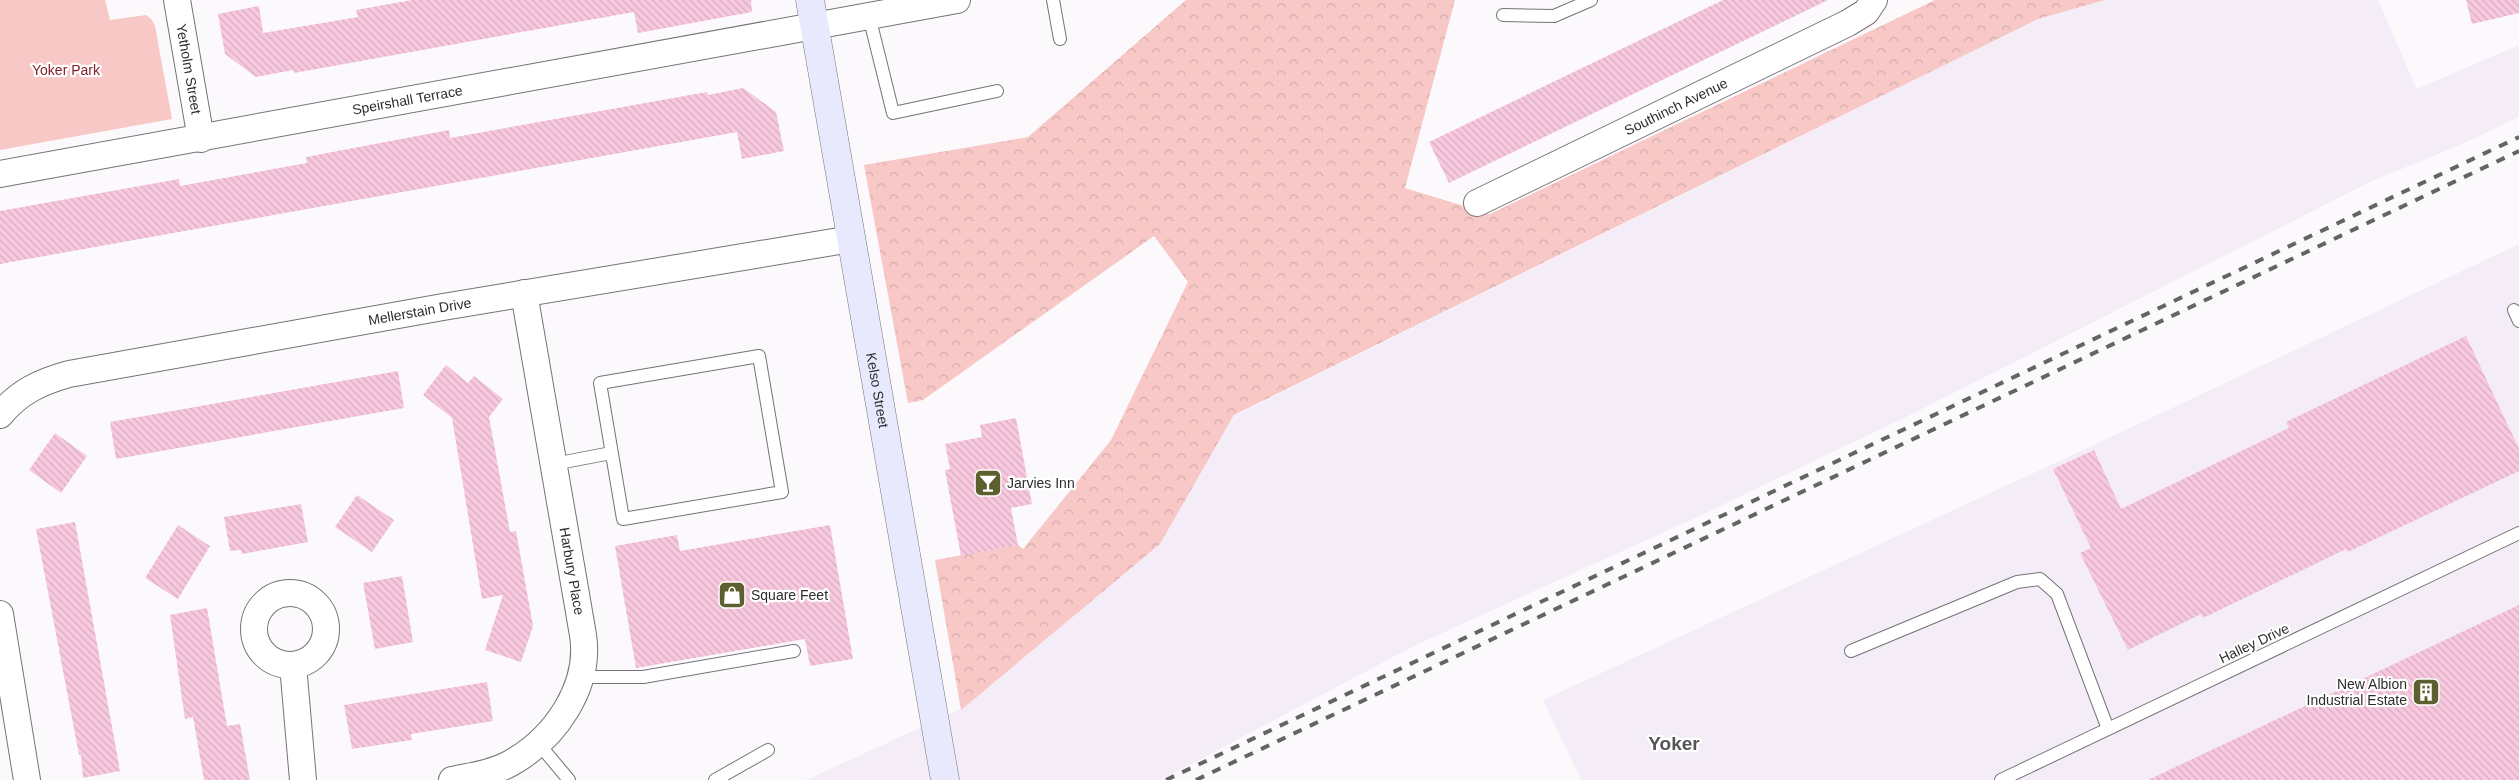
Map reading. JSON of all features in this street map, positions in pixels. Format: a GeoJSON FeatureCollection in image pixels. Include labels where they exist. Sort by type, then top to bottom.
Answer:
{"type":"FeatureCollection","features":[{"type":"Feature","properties":{"kind":"street","name":"Yetholm Street"},"geometry":{"type":"LineString","coordinates":[[177,0],[201,139]]}},
{"type":"Feature","properties":{"kind":"street","name":"Speirshall Terrace"},"geometry":{"type":"LineString","coordinates":[[0,174],[201,139],[812,13],[869,16],[957,0]]}},
{"type":"Feature","properties":{"kind":"street","name":"Southinch Avenue"},"geometry":{"type":"LineString","coordinates":[[1477,203],[1848,23],[1873,2]]}},
{"type":"Feature","properties":{"kind":"street","name":"Kelso Street"},"geometry":{"type":"LineString","coordinates":[[812,13],[945,780]]}},
{"type":"Feature","properties":{"kind":"street","name":"Mellerstain Drive"},"geometry":{"type":"LineString","coordinates":[[0,415],[26,390],[46,380],[69,374],[524,293],[852,239]]}},
{"type":"Feature","properties":{"kind":"street","name":"Harbury Place"},"geometry":{"type":"LineString","coordinates":[[452,780],[494,770],[510,764],[538,743],[566,710],[581,677],[584,646],[524,293]]}},
{"type":"Feature","properties":{"kind":"street"},"geometry":{"type":"LineString","coordinates":[[0,614],[8,703],[27,780]]}},
{"type":"Feature","properties":{"kind":"street"},"geometry":{"type":"LineString","coordinates":[[293,665],[303,780]]}},
{"type":"Feature","properties":{"kind":"lane"},"geometry":{"type":"LineString","coordinates":[[1053,0],[1060,39]]}},
{"type":"Feature","properties":{"kind":"lane"},"geometry":{"type":"LineString","coordinates":[[1503,15],[1554,16],[1590,0]]}},
{"type":"Feature","properties":{"kind":"lane"},"geometry":{"type":"LineString","coordinates":[[869,16],[893,114],[997,90]]}},
{"type":"Feature","properties":{"kind":"lane"},"geometry":{"type":"LineString","coordinates":[[758,356],[782,492],[622,520],[612,453],[600,383],[758,356]]}},
{"type":"Feature","properties":{"kind":"lane"},"geometry":{"type":"LineString","coordinates":[[554,464],[612,453]]}},
{"type":"Feature","properties":{"kind":"lane","name":"Halley Drive"},"geometry":{"type":"LineString","coordinates":[[2001,780],[2519,533]]}},
{"type":"Feature","properties":{"kind":"lane"},"geometry":{"type":"LineString","coordinates":[[1851,651],[2017,582],[2040,579],[2057,594],[2108,729]]}},
{"type":"Feature","properties":{"kind":"lane"},"geometry":{"type":"LineString","coordinates":[[581,677],[644,676],[794,651]]}},
{"type":"Feature","properties":{"kind":"lane"},"geometry":{"type":"LineString","coordinates":[[538,743],[569,780]]}},
{"type":"Feature","properties":{"kind":"lane"},"geometry":{"type":"LineString","coordinates":[[715,780],[768,750]]}},
{"type":"Feature","properties":{"kind":"shaded area"},"geometry":{"type":"Polygon","coordinates":[[[2105,0],[2378,0],[2417,89],[2519,45],[2519,117],[2458,146],[2372,181],[1904,418],[1693,519],[1416,645],[1161,780],[806,780],[961,709],[1160,544],[1234,416],[2038,19],[2105,0]]]}},
{"type":"Feature","properties":{"kind":"shaded area","name":"New Albion Industrial Estate"},"geometry":{"type":"Polygon","coordinates":[[[2519,244],[2519,780],[1581,780],[1543,700],[2096,444],[2519,244]]]}},
{"type":"Feature","properties":{"kind":"green space","name":"Yoker Park"},"geometry":{"type":"Polygon","coordinates":[[[0,0],[105,0],[110,20],[146,15],[155,26],[172,119],[0,150],[0,0]]]}},
{"type":"Feature","properties":{"kind":"green space"},"geometry":{"type":"Polygon","coordinates":[[[1186,0],[1455,0],[1405,188],[1490,214],[1935,0],[2105,0],[2038,19],[1234,415],[1160,544],[961,710],[935,560],[1018,545],[1023,549],[1111,440],[1188,282],[1154,236],[923,400],[908,403],[864,165],[1028,137],[1186,0]]]}},
{"type":"Feature","properties":{"kind":"building"},"geometry":{"type":"Polygon","coordinates":[[[412,0],[751,0],[752,12],[638,33],[634,12],[294,73],[293,70],[256,77],[225,54],[218,14],[259,6],[263,33],[358,17],[356,10],[412,0]]]}},
{"type":"Feature","properties":{"kind":"building"},"geometry":{"type":"Polygon","coordinates":[[[1723,0],[1828,0],[1449,183],[1429,142],[1723,0]]]}},
{"type":"Feature","properties":{"kind":"building"},"geometry":{"type":"Polygon","coordinates":[[[2466,0],[2519,0],[2519,13],[2472,24],[2466,0]]]}},
{"type":"Feature","properties":{"kind":"building"},"geometry":{"type":"Polygon","coordinates":[[[743,88],[776,112],[784,151],[742,159],[737,132],[0,264],[0,211],[179,179],[180,186],[307,163],[306,157],[449,130],[450,138],[707,92],[708,95],[743,88]]]}},
{"type":"Feature","properties":{"kind":"building"},"geometry":{"type":"Polygon","coordinates":[[[2466,336],[2519,449],[2519,471],[2348,552],[2346,549],[2203,618],[2201,614],[2128,650],[2080,553],[2091,548],[2053,469],[2094,450],[2121,509],[2289,428],[2286,422],[2466,336]]]}},
{"type":"Feature","properties":{"kind":"building"},"geometry":{"type":"Polygon","coordinates":[[[446,365],[468,383],[474,376],[503,399],[489,417],[510,532],[516,531],[533,626],[521,662],[485,650],[503,595],[482,599],[452,418],[423,395],[446,365]]]}},
{"type":"Feature","properties":{"kind":"building"},"geometry":{"type":"Polygon","coordinates":[[[398,371],[404,408],[116,459],[110,422],[398,371]]]}},
{"type":"Feature","properties":{"kind":"building","name":"Jarvies Inn"},"geometry":{"type":"Polygon","coordinates":[[[1016,418],[1032,504],[1011,508],[1018,545],[961,556],[945,470],[950,469],[945,444],[982,437],[980,425],[1016,418]]]}},
{"type":"Feature","properties":{"kind":"building"},"geometry":{"type":"Polygon","coordinates":[[[55,433],[87,456],[61,493],[29,470],[55,433]]]}},
{"type":"Feature","properties":{"kind":"building"},"geometry":{"type":"Polygon","coordinates":[[[357,495],[394,520],[372,552],[335,527],[357,495]]]}},
{"type":"Feature","properties":{"kind":"building"},"geometry":{"type":"Polygon","coordinates":[[[301,504],[308,542],[242,554],[241,550],[230,551],[224,517],[301,504]]]}},
{"type":"Feature","properties":{"kind":"building"},"geometry":{"type":"Polygon","coordinates":[[[75,522],[120,771],[83,778],[81,755],[79,755],[36,529],[75,522]]]}},
{"type":"Feature","properties":{"kind":"building"},"geometry":{"type":"Polygon","coordinates":[[[178,525],[210,546],[178,599],[145,578],[178,525]]]}},
{"type":"Feature","properties":{"kind":"building","name":"Square Feet"},"geometry":{"type":"Polygon","coordinates":[[[830,525],[853,659],[810,666],[805,639],[636,668],[615,546],[677,535],[680,551],[830,525]]]}},
{"type":"Feature","properties":{"kind":"building"},"geometry":{"type":"Polygon","coordinates":[[[402,576],[413,642],[375,649],[363,583],[402,576]]]}},
{"type":"Feature","properties":{"kind":"building","name":"New Albion Industrial Estate"},"geometry":{"type":"Polygon","coordinates":[[[2519,605],[2519,780],[2148,780],[2519,605]]]}},
{"type":"Feature","properties":{"kind":"building"},"geometry":{"type":"Polygon","coordinates":[[[207,608],[227,726],[240,724],[250,780],[204,780],[193,717],[185,719],[170,615],[207,608]]]}},
{"type":"Feature","properties":{"kind":"building"},"geometry":{"type":"Polygon","coordinates":[[[487,682],[493,721],[411,734],[412,740],[352,749],[344,705],[487,682]]]}},
{"type":"Feature","properties":{"kind":"railway"},"geometry":{"type":"LineString","coordinates":[[1166,780],[2519,137]]}},
{"type":"Feature","properties":{"kind":"railway"},"geometry":{"type":"LineString","coordinates":[[1196,780],[2519,151]]}},
{"type":"Feature","properties":{"kind":"place","name":"Jarvies Inn"},"geometry":{"type":"Point","coordinates":[988,483]}},
{"type":"Feature","properties":{"kind":"place","name":"Square Feet"},"geometry":{"type":"Point","coordinates":[732,595]}},
{"type":"Feature","properties":{"kind":"place","name":"New Albion Industrial Estate"},"geometry":{"type":"Point","coordinates":[2426,692]}},
{"type":"Feature","properties":{"kind":"district","name":"Yoker"},"geometry":{"type":"Point","coordinates":[1674,743]}}]}
